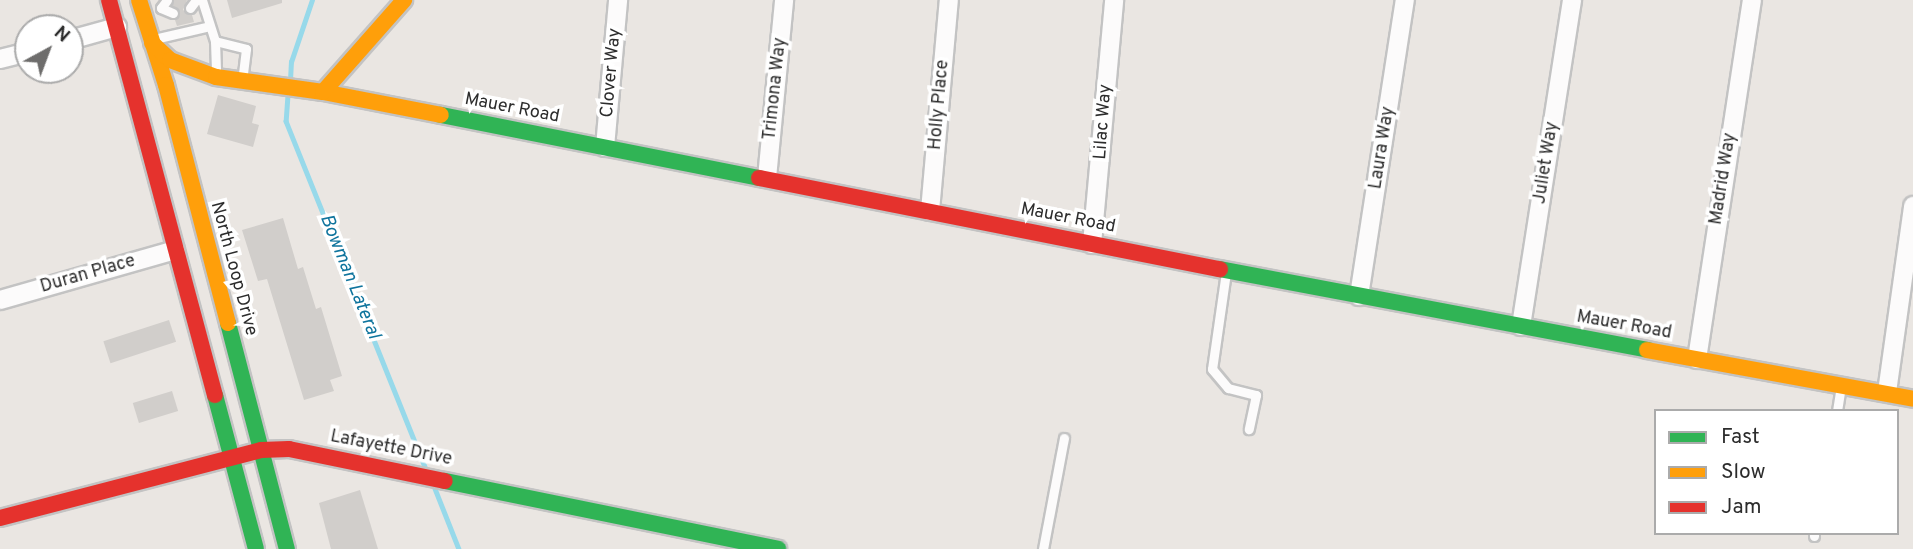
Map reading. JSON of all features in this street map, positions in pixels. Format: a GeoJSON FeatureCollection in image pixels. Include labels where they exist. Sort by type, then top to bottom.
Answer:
{"type":"FeatureCollection","features":[{"type":"Feature","properties":{"kind":"street"},"geometry":{"type":"LineString","coordinates":[[109,0],[256,549]]}},
{"type":"Feature","properties":{"kind":"street"},"geometry":{"type":"LineString","coordinates":[[123,0],[143,66],[166,85]]}},
{"type":"Feature","properties":{"kind":"street"},"geometry":{"type":"LineString","coordinates":[[323,92],[404,0]]}},
{"type":"Feature","properties":{"kind":"street","name":"Clover Way"},"geometry":{"type":"LineString","coordinates":[[605,147],[618,0]]}},
{"type":"Feature","properties":{"kind":"street","name":"Trimona Way"},"geometry":{"type":"LineString","coordinates":[[767,178],[784,0]]}},
{"type":"Feature","properties":{"kind":"street","name":"Holly Place"},"geometry":{"type":"LineString","coordinates":[[930,211],[949,0]]}},
{"type":"Feature","properties":{"kind":"street","name":"Lilac Way"},"geometry":{"type":"LineString","coordinates":[[1093,244],[1114,0]]}},
{"type":"Feature","properties":{"kind":"street","name":"Laura Way"},"geometry":{"type":"LineString","coordinates":[[1359,296],[1405,0]]}},
{"type":"Feature","properties":{"kind":"street","name":"Juliet Way"},"geometry":{"type":"LineString","coordinates":[[1521,327],[1572,0]]}},
{"type":"Feature","properties":{"kind":"street","name":"Madrid Way"},"geometry":{"type":"LineString","coordinates":[[1697,359],[1752,0]]}},
{"type":"Feature","properties":{"kind":"street","name":"North Loop Drive"},"geometry":{"type":"LineString","coordinates":[[140,6],[166,85],[287,549]]}},
{"type":"Feature","properties":{"kind":"street"},"geometry":{"type":"LineString","coordinates":[[84,36],[117,27]]}},
{"type":"Feature","properties":{"kind":"street","name":"Mauer Road"},"geometry":{"type":"LineString","coordinates":[[151,41],[170,60],[216,77],[303,92],[323,92],[1359,296],[1913,399]]}},
{"type":"Feature","properties":{"kind":"street","name":"Mauer Road"},"geometry":{"type":"LineString","coordinates":[[166,85],[216,77]]}},
{"type":"Feature","properties":{"kind":"street"},"geometry":{"type":"LineString","coordinates":[[1887,393],[1913,206]]}},
{"type":"Feature","properties":{"kind":"street","name":"Duran Place"},"geometry":{"type":"LineString","coordinates":[[0,300],[175,250]]}},
{"type":"Feature","properties":{"kind":"street","name":"Lafayette Drive"},"geometry":{"type":"LineString","coordinates":[[0,518],[261,450],[289,449],[445,478],[705,541],[778,549]]}},
{"type":"Feature","properties":{"kind":"lane"},"geometry":{"type":"LineString","coordinates":[[202,0],[215,41],[216,77]]}},
{"type":"Feature","properties":{"kind":"lane"},"geometry":{"type":"LineString","coordinates":[[140,6],[164,4],[173,13]]}},
{"type":"Feature","properties":{"kind":"lane"},"geometry":{"type":"LineString","coordinates":[[151,41],[210,26]]}},
{"type":"Feature","properties":{"kind":"lane"},"geometry":{"type":"LineString","coordinates":[[215,41],[246,49],[242,81]]}},
{"type":"Feature","properties":{"kind":"lane"},"geometry":{"type":"LineString","coordinates":[[1226,270],[1212,369],[1228,388],[1256,395],[1249,429]]}},
{"type":"Feature","properties":{"kind":"lane"},"geometry":{"type":"LineString","coordinates":[[1837,409],[1842,384]]}},
{"type":"Feature","properties":{"kind":"lane"},"geometry":{"type":"LineString","coordinates":[[1042,549],[1063,438]]}},
{"type":"Feature","properties":{"kind":"building"},"geometry":{"type":"Polygon","coordinates":[[[174,0],[187,0],[183,10],[192,15],[194,22],[177,26],[175,20],[180,13],[172,5],[174,0]]]}},
{"type":"Feature","properties":{"kind":"building"},"geometry":{"type":"Polygon","coordinates":[[[227,0],[282,0],[282,3],[232,18],[227,0]]]}},
{"type":"Feature","properties":{"kind":"building"},"geometry":{"type":"Polygon","coordinates":[[[218,95],[256,106],[252,123],[259,125],[253,147],[207,134],[218,95]]]}},
{"type":"Feature","properties":{"kind":"building"},"geometry":{"type":"Polygon","coordinates":[[[283,218],[298,269],[303,267],[316,309],[321,307],[342,376],[330,380],[334,391],[304,400],[267,279],[258,281],[242,230],[283,218]]]}},
{"type":"Feature","properties":{"kind":"building"},"geometry":{"type":"Polygon","coordinates":[[[169,320],[176,342],[110,363],[103,341],[169,320]]]}},
{"type":"Feature","properties":{"kind":"building"},"geometry":{"type":"Polygon","coordinates":[[[172,391],[178,411],[139,423],[133,403],[172,391]]]}},
{"type":"Feature","properties":{"kind":"building"},"geometry":{"type":"Polygon","coordinates":[[[360,490],[378,549],[331,549],[319,503],[360,490]]]}},
{"type":"Feature","properties":{"kind":"waterway","name":"Bowman Lateral"},"geometry":{"type":"LineString","coordinates":[[290,80],[291,62],[312,0]]}},
{"type":"Feature","properties":{"kind":"waterway","name":"Bowman Lateral"},"geometry":{"type":"LineString","coordinates":[[288,95],[286,121],[426,469]]}},
{"type":"Feature","properties":{"kind":"waterway","name":"Bowman Lateral"},"geometry":{"type":"LineString","coordinates":[[434,486],[459,549]]}},
{"type":"Feature","properties":{"kind":"traffic: fast"},"geometry":{"type":"LineString","coordinates":[[441,115],[759,178]]}},
{"type":"Feature","properties":{"kind":"traffic: fast"},"geometry":{"type":"LineString","coordinates":[[1220,269],[1647,350]]}},
{"type":"Feature","properties":{"kind":"traffic: fast"},"geometry":{"type":"LineString","coordinates":[[228,323],[287,549]]}},
{"type":"Feature","properties":{"kind":"traffic: fast"},"geometry":{"type":"LineString","coordinates":[[215,395],[256,549]]}},
{"type":"Feature","properties":{"kind":"traffic: fast"},"geometry":{"type":"LineString","coordinates":[[445,481],[778,549]]}},
{"type":"Feature","properties":{"kind":"traffic: slow"},"geometry":{"type":"LineString","coordinates":[[139,0],[166,85],[228,323]]}},
{"type":"Feature","properties":{"kind":"traffic: slow"},"geometry":{"type":"LineString","coordinates":[[323,92],[404,0]]}},
{"type":"Feature","properties":{"kind":"traffic: slow"},"geometry":{"type":"LineString","coordinates":[[152,43],[170,60],[216,77],[323,92],[441,115]]}},
{"type":"Feature","properties":{"kind":"traffic: slow"},"geometry":{"type":"LineString","coordinates":[[1647,350],[1913,399]]}},
{"type":"Feature","properties":{"kind":"traffic: jam"},"geometry":{"type":"LineString","coordinates":[[109,0],[215,395]]}},
{"type":"Feature","properties":{"kind":"traffic: jam"},"geometry":{"type":"LineString","coordinates":[[759,178],[1220,269]]}},
{"type":"Feature","properties":{"kind":"traffic: jam"},"geometry":{"type":"LineString","coordinates":[[0,518],[261,450],[289,449],[445,481]]}}]}
